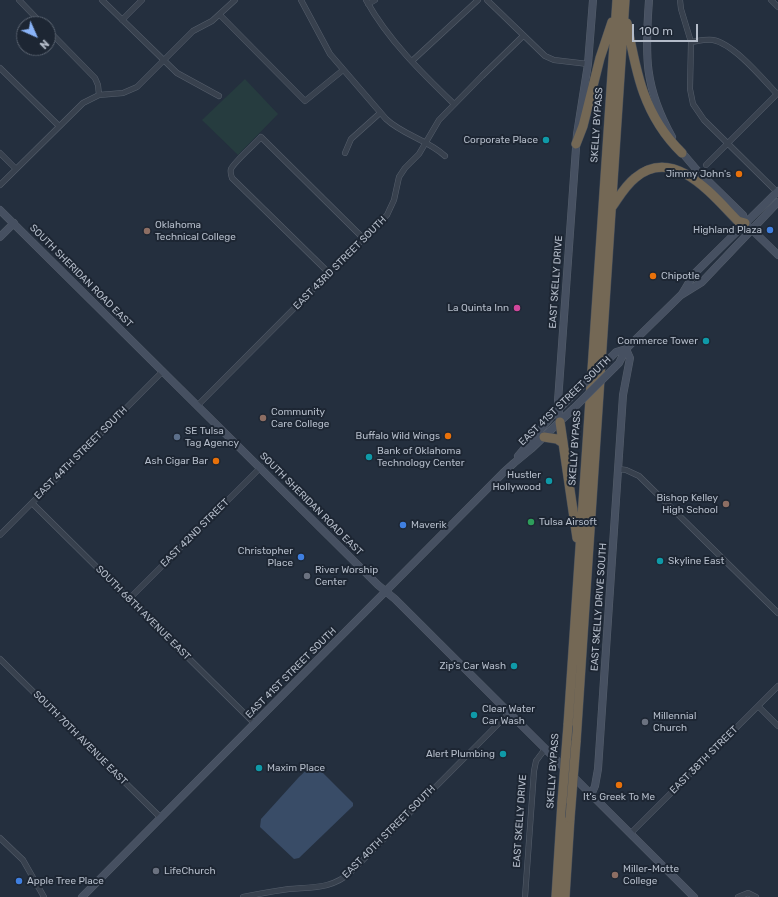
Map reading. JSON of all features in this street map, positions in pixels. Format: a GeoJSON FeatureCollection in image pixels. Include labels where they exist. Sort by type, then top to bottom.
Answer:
{"type":"FeatureCollection","features":[{"type":"Feature","properties":{"kind":"highway","name":"SKELLY BYPASS"},"geometry":{"type":"LineString","coordinates":[[565,897],[612,207],[622,7],[617,0]]}},
{"type":"Feature","properties":{"kind":"highway","name":"SKELLY BYPASS"},"geometry":{"type":"LineString","coordinates":[[556,897],[579,554],[622,7]]}},
{"type":"Feature","properties":{"kind":"highway"},"geometry":{"type":"LineString","coordinates":[[576,144],[583,126],[600,58],[622,7]]}},
{"type":"Feature","properties":{"kind":"highway"},"geometry":{"type":"LineString","coordinates":[[622,7],[642,91],[661,129],[682,154]]}},
{"type":"Feature","properties":{"kind":"highway"},"geometry":{"type":"LineString","coordinates":[[612,207],[635,178],[654,169],[669,168],[683,172],[696,180],[738,221],[745,223]]}},
{"type":"Feature","properties":{"kind":"highway"},"geometry":{"type":"LineString","coordinates":[[560,422],[579,554]]}},
{"type":"Feature","properties":{"kind":"highway"},"geometry":{"type":"LineString","coordinates":[[544,437],[557,439],[563,443]]}},
{"type":"Feature","properties":{"kind":"highway"},"geometry":{"type":"LineString","coordinates":[[570,818],[570,897]]}},
{"type":"Feature","properties":{"kind":"main road"},"geometry":{"type":"LineString","coordinates":[[576,144],[588,64],[593,0]]}},
{"type":"Feature","properties":{"kind":"main road"},"geometry":{"type":"LineString","coordinates":[[649,0],[646,64],[655,102],[662,117],[682,154],[743,215],[745,223],[778,255]]}},
{"type":"Feature","properties":{"kind":"main road","name":"EAST SKELLY DRIVE"},"geometry":{"type":"LineString","coordinates":[[560,422],[558,401],[576,144]]}},
{"type":"Feature","properties":{"kind":"main road","name":"EAST 41ST STREET SOUTH"},"geometry":{"type":"LineString","coordinates":[[681,295],[694,274],[777,191]]}},
{"type":"Feature","properties":{"kind":"main road","name":"EAST 41ST STREET SOUTH"},"geometry":{"type":"LineString","coordinates":[[82,897],[514,462],[544,437],[616,367],[626,349],[681,295],[702,282],[778,202]]}},
{"type":"Feature","properties":{"kind":"main road","name":"SOUTH SHERIDAN ROAD EAST"},"geometry":{"type":"LineString","coordinates":[[0,210],[694,897]]}},
{"type":"Feature","properties":{"kind":"main road"},"geometry":{"type":"LineString","coordinates":[[0,237],[14,223]]}},
{"type":"Feature","properties":{"kind":"main road","name":"EAST 41ST STREET SOUTH"},"geometry":{"type":"LineString","coordinates":[[514,462],[527,444],[559,409],[616,352],[626,349]]}},
{"type":"Feature","properties":{"kind":"main road","name":"EAST SKELLY DRIVE SOUTH"},"geometry":{"type":"LineString","coordinates":[[591,795],[595,786],[598,769],[623,395],[630,358],[626,349]]}},
{"type":"Feature","properties":{"kind":"street"},"geometry":{"type":"LineString","coordinates":[[19,0],[34,16]]}},
{"type":"Feature","properties":{"kind":"street"},"geometry":{"type":"LineString","coordinates":[[102,0],[180,76],[219,96]]}},
{"type":"Feature","properties":{"kind":"street"},"geometry":{"type":"LineString","coordinates":[[122,20],[142,0]]}},
{"type":"Feature","properties":{"kind":"street"},"geometry":{"type":"LineString","coordinates":[[0,185],[83,103],[100,95],[118,94],[130,91],[142,83],[193,31],[220,15],[234,0]]}},
{"type":"Feature","properties":{"kind":"street"},"geometry":{"type":"LineString","coordinates":[[301,0],[330,54],[380,113],[393,125],[434,147],[445,156]]}},
{"type":"Feature","properties":{"kind":"street"},"geometry":{"type":"LineString","coordinates":[[375,0],[367,2],[381,25],[422,73],[454,104]]}},
{"type":"Feature","properties":{"kind":"street"},"geometry":{"type":"LineString","coordinates":[[412,61],[478,0]]}},
{"type":"Feature","properties":{"kind":"street"},"geometry":{"type":"LineString","coordinates":[[486,0],[540,53],[549,59],[588,64]]}},
{"type":"Feature","properties":{"kind":"street"},"geometry":{"type":"LineString","coordinates":[[680,0],[681,10],[691,42],[690,89],[693,104],[704,120],[777,191]]}},
{"type":"Feature","properties":{"kind":"street"},"geometry":{"type":"LineString","coordinates":[[771,0],[778,7]]}},
{"type":"Feature","properties":{"kind":"street"},"geometry":{"type":"LineString","coordinates":[[220,15],[305,102],[343,70]]}},
{"type":"Feature","properties":{"kind":"street","name":"EAST 43RD STREET SOUTH"},"geometry":{"type":"LineString","coordinates":[[198,405],[330,274],[390,211],[399,178],[405,168],[419,154],[439,120],[523,36]]}},
{"type":"Feature","properties":{"kind":"street"},"geometry":{"type":"LineString","coordinates":[[56,38],[95,78],[100,95]]}},
{"type":"Feature","properties":{"kind":"street"},"geometry":{"type":"LineString","coordinates":[[691,42],[712,40],[727,45],[778,93],[706,165]]}},
{"type":"Feature","properties":{"kind":"street"},"geometry":{"type":"LineString","coordinates":[[0,68],[59,126]]}},
{"type":"Feature","properties":{"kind":"street"},"geometry":{"type":"LineString","coordinates":[[345,154],[351,139],[380,113]]}},
{"type":"Feature","properties":{"kind":"street"},"geometry":{"type":"LineString","coordinates":[[330,274],[232,178],[232,168],[261,138],[364,239]]}},
{"type":"Feature","properties":{"kind":"street"},"geometry":{"type":"LineString","coordinates":[[0,153],[16,169]]}},
{"type":"Feature","properties":{"kind":"street","name":"EAST 44TH STREET SOUTH"},"geometry":{"type":"LineString","coordinates":[[0,535],[163,371]]}},
{"type":"Feature","properties":{"kind":"street","name":"EAST 42ND STREET"},"geometry":{"type":"LineString","coordinates":[[129,599],[261,467]]}},
{"type":"Feature","properties":{"kind":"street"},"geometry":{"type":"LineString","coordinates":[[618,469],[626,470],[639,476],[778,613]]}},
{"type":"Feature","properties":{"kind":"street","name":"SOUTH 68TH AVENUE EAST"},"geometry":{"type":"LineString","coordinates":[[32,503],[254,723]]}},
{"type":"Feature","properties":{"kind":"street","name":"SOUTH 70TH AVENUE EAST"},"geometry":{"type":"LineString","coordinates":[[0,659],[161,818]]}},
{"type":"Feature","properties":{"kind":"street","name":"EAST 38TH STREET"},"geometry":{"type":"LineString","coordinates":[[630,834],[778,686]]}},
{"type":"Feature","properties":{"kind":"street"},"geometry":{"type":"LineString","coordinates":[[758,706],[778,726]]}},
{"type":"Feature","properties":{"kind":"street","name":"EAST 40TH STREET SOUTH"},"geometry":{"type":"LineString","coordinates":[[243,897],[275,891],[322,887],[340,881],[351,872],[509,713]]}},
{"type":"Feature","properties":{"kind":"street","name":"EAST SKELLY DRIVE"},"geometry":{"type":"LineString","coordinates":[[525,897],[534,771],[536,761],[545,749]]}},
{"type":"Feature","properties":{"kind":"street"},"geometry":{"type":"LineString","coordinates":[[0,838],[23,860],[44,897]]}},
{"type":"Feature","properties":{"kind":"street"},"geometry":{"type":"LineString","coordinates":[[738,897],[748,893],[756,897]]}},
{"type":"Feature","properties":{"kind":"green space"},"geometry":{"type":"Polygon","coordinates":[[[245,79],[278,114],[238,155],[202,120],[245,79]]]}},
{"type":"Feature","properties":{"kind":"water"},"geometry":{"type":"Polygon","coordinates":[[[312,765],[317,767],[353,803],[353,806],[299,858],[294,859],[260,827],[261,819],[299,777],[312,765]]]}},
{"type":"Feature","properties":{"kind":"place","name":"Corporate Place"},"geometry":{"type":"Point","coordinates":[546,140]}},
{"type":"Feature","properties":{"kind":"place","name":"Jimmy John's"},"geometry":{"type":"Point","coordinates":[739,174]}},
{"type":"Feature","properties":{"kind":"place","name":"Highland Plaza"},"geometry":{"type":"Point","coordinates":[770,230]}},
{"type":"Feature","properties":{"kind":"place","name":"Oklahoma Technical College"},"geometry":{"type":"Point","coordinates":[147,231]}},
{"type":"Feature","properties":{"kind":"place","name":"Chipotle"},"geometry":{"type":"Point","coordinates":[653,276]}},
{"type":"Feature","properties":{"kind":"place","name":"La Quinta Inn"},"geometry":{"type":"Point","coordinates":[517,308]}},
{"type":"Feature","properties":{"kind":"place","name":"Commerce Tower"},"geometry":{"type":"Point","coordinates":[706,341]}},
{"type":"Feature","properties":{"kind":"place","name":"Community Care College"},"geometry":{"type":"Point","coordinates":[263,418]}},
{"type":"Feature","properties":{"kind":"place","name":"Buffalo Wild Wings"},"geometry":{"type":"Point","coordinates":[448,436]}},
{"type":"Feature","properties":{"kind":"place","name":"SE Tulsa Tag Agency"},"geometry":{"type":"Point","coordinates":[177,437]}},
{"type":"Feature","properties":{"kind":"place","name":"Bank of Oklahoma Technology Center"},"geometry":{"type":"Point","coordinates":[369,457]}},
{"type":"Feature","properties":{"kind":"place","name":"Ash Cigar Bar"},"geometry":{"type":"Point","coordinates":[216,461]}},
{"type":"Feature","properties":{"kind":"place","name":"Hustler Hollywood"},"geometry":{"type":"Point","coordinates":[549,481]}},
{"type":"Feature","properties":{"kind":"place","name":"Bishop Kelley High School"},"geometry":{"type":"Point","coordinates":[726,504]}},
{"type":"Feature","properties":{"kind":"place","name":"Tulsa Airsoft"},"geometry":{"type":"Point","coordinates":[531,522]}},
{"type":"Feature","properties":{"kind":"place","name":"Maverik"},"geometry":{"type":"Point","coordinates":[403,525]}},
{"type":"Feature","properties":{"kind":"place","name":"Christopher Place"},"geometry":{"type":"Point","coordinates":[301,557]}},
{"type":"Feature","properties":{"kind":"place","name":"Skyline East"},"geometry":{"type":"Point","coordinates":[660,561]}},
{"type":"Feature","properties":{"kind":"place","name":"River Worship Center"},"geometry":{"type":"Point","coordinates":[307,576]}},
{"type":"Feature","properties":{"kind":"place","name":"Zip's Car Wash"},"geometry":{"type":"Point","coordinates":[514,666]}},
{"type":"Feature","properties":{"kind":"place","name":"Clear Water Car Wash"},"geometry":{"type":"Point","coordinates":[474,715]}},
{"type":"Feature","properties":{"kind":"place","name":"Millennial Church"},"geometry":{"type":"Point","coordinates":[645,722]}},
{"type":"Feature","properties":{"kind":"place","name":"Alert Plumbing"},"geometry":{"type":"Point","coordinates":[503,754]}},
{"type":"Feature","properties":{"kind":"place","name":"Maxim Place"},"geometry":{"type":"Point","coordinates":[259,768]}},
{"type":"Feature","properties":{"kind":"place","name":"It's Greek To Me"},"geometry":{"type":"Point","coordinates":[619,785]}},
{"type":"Feature","properties":{"kind":"place","name":"LifeChurch"},"geometry":{"type":"Point","coordinates":[156,871]}},
{"type":"Feature","properties":{"kind":"place","name":"Miller-Motte College"},"geometry":{"type":"Point","coordinates":[615,875]}},
{"type":"Feature","properties":{"kind":"place","name":"Apple Tree Place"},"geometry":{"type":"Point","coordinates":[19,881]}}]}
